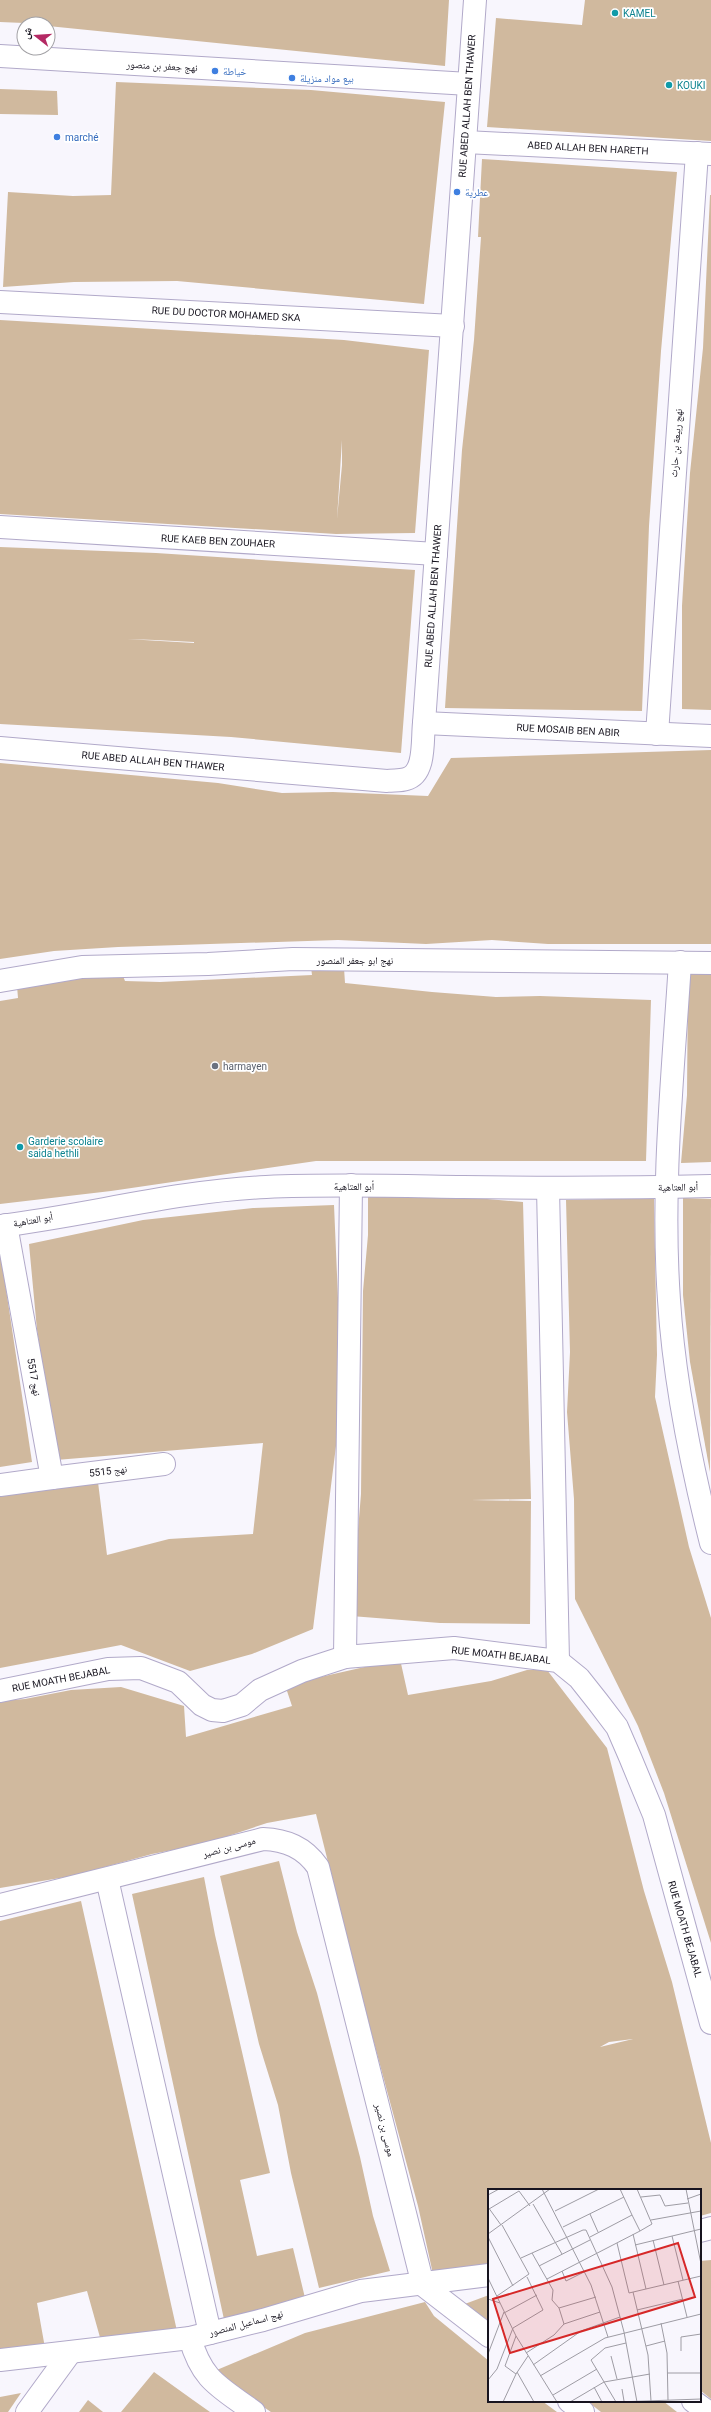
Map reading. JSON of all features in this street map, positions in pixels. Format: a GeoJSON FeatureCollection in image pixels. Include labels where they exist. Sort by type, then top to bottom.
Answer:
{"type":"FeatureCollection","features":[{"type":"Feature","properties":{"kind":"street","name":"RUE ABED ALLAH BEN THAWER"},"geometry":{"type":"LineString","coordinates":[[0,748],[387,781],[405,780],[417,772],[420,765],[424,724],[475,0]]}},
{"type":"Feature","properties":{"kind":"street","name":"نهج جعفر بن منصور"},"geometry":{"type":"LineString","coordinates":[[0,56],[469,84]]}},
{"type":"Feature","properties":{"kind":"street","name":"ABED ALLAH BEN HARETH"},"geometry":{"type":"LineString","coordinates":[[465,142],[704,154]]}},
{"type":"Feature","properties":{"kind":"street","name":"نهج ربيعة بن حارث"},"geometry":{"type":"LineString","coordinates":[[657,734],[704,154]]}},
{"type":"Feature","properties":{"kind":"street","name":"RUE DU DOCTOR MOHAMED SKA"},"geometry":{"type":"LineString","coordinates":[[0,302],[453,326]]}},
{"type":"Feature","properties":{"kind":"street","name":"RUE KAEB BEN ZOUHAER"},"geometry":{"type":"LineString","coordinates":[[0,528],[436,554]]}},
{"type":"Feature","properties":{"kind":"street","name":"RUE MOSAIB BEN ABIR"},"geometry":{"type":"LineString","coordinates":[[424,724],[711,736]]}},
{"type":"Feature","properties":{"kind":"street","name":"نهج ابو جعفر المنصور"},"geometry":{"type":"LineString","coordinates":[[0,981],[82,967],[208,964],[293,959],[711,963]]}},
{"type":"Feature","properties":{"kind":"street"},"geometry":{"type":"LineString","coordinates":[[680,962],[666,1187],[669,1300],[679,1385],[696,1486],[711,1543]]}},
{"type":"Feature","properties":{"kind":"street"},"geometry":{"type":"LineString","coordinates":[[345,1657],[351,1185]]}},
{"type":"Feature","properties":{"kind":"street","name":"أبو العتاهية"},"geometry":{"type":"LineString","coordinates":[[3,1226],[194,1194],[265,1187],[351,1185],[548,1188],[711,1186]]}},
{"type":"Feature","properties":{"kind":"street"},"geometry":{"type":"LineString","coordinates":[[548,1188],[558,1661]]}},
{"type":"Feature","properties":{"kind":"street","name":"نهج 5517"},"geometry":{"type":"LineString","coordinates":[[3,1226],[52,1478]]}},
{"type":"Feature","properties":{"kind":"street","name":"نهج 5515"},"geometry":{"type":"LineString","coordinates":[[52,1478],[164,1464]]}},
{"type":"Feature","properties":{"kind":"street"},"geometry":{"type":"LineString","coordinates":[[0,1485],[52,1478]]}},
{"type":"Feature","properties":{"kind":"street","name":"RUE MOATH BEJABAL"},"geometry":{"type":"LineString","coordinates":[[0,1691],[108,1669],[141,1668],[178,1682],[202,1705],[212,1710],[223,1711],[242,1705],[260,1690],[302,1671],[345,1657],[454,1648],[558,1661],[579,1678],[617,1727],[630,1757],[654,1815],[711,2023]]}},
{"type":"Feature","properties":{"kind":"street","name":"موسى بن نصير"},"geometry":{"type":"LineString","coordinates":[[0,1905],[107,1879],[263,1838],[280,1840],[310,1855],[318,1867],[423,2285]]}},
{"type":"Feature","properties":{"kind":"street"},"geometry":{"type":"LineString","coordinates":[[107,1879],[200,2335],[196,2358],[204,2373],[254,2412]]}},
{"type":"Feature","properties":{"kind":"street"},"geometry":{"type":"LineString","coordinates":[[701,2231],[711,2228]]}},
{"type":"Feature","properties":{"kind":"street","name":"نهج اسماعيل المنصور"},"geometry":{"type":"LineString","coordinates":[[0,2360],[70,2353],[200,2335],[262,2320],[361,2291],[423,2285],[488,2275]]}},
{"type":"Feature","properties":{"kind":"street"},"geometry":{"type":"LineString","coordinates":[[423,2285],[488,2335]]}},
{"type":"Feature","properties":{"kind":"street"},"geometry":{"type":"LineString","coordinates":[[26,2412],[70,2353]]}},
{"type":"Feature","properties":{"kind":"street"},"geometry":{"type":"LineString","coordinates":[[571,2402],[583,2412]]}},
{"type":"Feature","properties":{"kind":"street"},"geometry":{"type":"LineString","coordinates":[[694,2402],[708,2412]]}},
{"type":"Feature","properties":{"kind":"building"},"geometry":{"type":"Polygon","coordinates":[[[0,0],[449,0],[445,66],[56,27],[56,16],[16,16],[16,23],[0,22],[0,0]]]}},
{"type":"Feature","properties":{"kind":"building"},"geometry":{"type":"Polygon","coordinates":[[[585,0],[711,0],[711,141],[487,127],[496,18],[582,25],[585,0]]]}},
{"type":"Feature","properties":{"kind":"building"},"geometry":{"type":"Polygon","coordinates":[[[116,82],[311,90],[445,102],[424,304],[177,281],[74,282],[3,287],[8,192],[73,196],[111,195],[116,82]]]}},
{"type":"Feature","properties":{"kind":"building"},"geometry":{"type":"Polygon","coordinates":[[[0,89],[57,91],[58,115],[0,114],[0,89]]]}},
{"type":"Feature","properties":{"kind":"building"},"geometry":{"type":"Polygon","coordinates":[[[482,159],[677,172],[661,351],[649,526],[642,711],[445,708],[462,450],[474,340],[481,237],[478,237],[482,159]]]}},
{"type":"Feature","properties":{"kind":"building"},"geometry":{"type":"Polygon","coordinates":[[[710,195],[711,710],[682,709],[682,606],[690,473],[703,348],[710,195]]]}},
{"type":"Feature","properties":{"kind":"building"},"geometry":{"type":"Polygon","coordinates":[[[0,320],[344,340],[429,350],[415,533],[336,534],[0,514],[0,320]],[[342,440],[337,519],[342,465],[342,440]]]}},
{"type":"Feature","properties":{"kind":"building"},"geometry":{"type":"Polygon","coordinates":[[[0,547],[156,553],[415,570],[401,753],[231,737],[0,724],[0,547]],[[127,639],[194,643],[194,642],[127,639]]]}},
{"type":"Feature","properties":{"kind":"building"},"geometry":{"type":"Polygon","coordinates":[[[711,750],[711,944],[548,944],[492,940],[426,944],[338,940],[118,947],[54,951],[0,959],[0,763],[218,783],[282,793],[333,792],[428,796],[451,758],[711,750]]]}},
{"type":"Feature","properties":{"kind":"building"},"geometry":{"type":"Polygon","coordinates":[[[311,967],[344,968],[345,983],[432,992],[496,997],[540,996],[651,1000],[646,1161],[316,1161],[111,1191],[0,1204],[0,1001],[18,998],[17,986],[121,971],[125,981],[160,982],[312,975],[311,967]]]}},
{"type":"Feature","properties":{"kind":"building"},"geometry":{"type":"Polygon","coordinates":[[[688,974],[711,974],[711,1162],[681,1163],[687,1095],[688,974]]]}},
{"type":"Feature","properties":{"kind":"building"},"geometry":{"type":"Polygon","coordinates":[[[368,1194],[453,1196],[523,1202],[531,1499],[471,1500],[531,1501],[530,1624],[440,1623],[351,1616],[361,1494],[363,1291],[368,1235],[368,1194]]]}},
{"type":"Feature","properties":{"kind":"building"},"geometry":{"type":"Polygon","coordinates":[[[654,1198],[657,1355],[655,1397],[689,1547],[711,1618],[711,1943],[664,1793],[638,1726],[575,1599],[574,1499],[567,1412],[570,1352],[566,1200],[654,1198]]]}},
{"type":"Feature","properties":{"kind":"building"},"geometry":{"type":"Polygon","coordinates":[[[683,1198],[711,1199],[710,1472],[690,1362],[683,1295],[683,1198]]]}},
{"type":"Feature","properties":{"kind":"building"},"geometry":{"type":"Polygon","coordinates":[[[334,1205],[339,1321],[337,1438],[313,1629],[252,1654],[190,1671],[121,1645],[0,1668],[0,1496],[98,1482],[107,1555],[169,1539],[253,1534],[263,1443],[56,1460],[37,1330],[29,1244],[143,1220],[253,1208],[334,1205]]]}},
{"type":"Feature","properties":{"kind":"building"},"geometry":{"type":"Polygon","coordinates":[[[0,1249],[32,1462],[0,1467],[0,1249]]]}},
{"type":"Feature","properties":{"kind":"building"},"geometry":{"type":"Polygon","coordinates":[[[400,1659],[408,1695],[491,1681],[527,1670],[547,1670],[607,1748],[644,1891],[672,1982],[711,2143],[711,2213],[701,2216],[701,2189],[488,2189],[488,2264],[433,2274],[418,2206],[362,1998],[316,1814],[267,1823],[204,1844],[152,1854],[72,1876],[0,1888],[0,1701],[25,1699],[71,1690],[121,1687],[184,1706],[186,1737],[292,1706],[285,1685],[400,1659]],[[633,2039],[609,2042],[600,2047],[633,2039]]]}},
{"type":"Feature","properties":{"kind":"building"},"geometry":{"type":"Polygon","coordinates":[[[279,1861],[297,1932],[317,1993],[360,2157],[373,2216],[390,2271],[319,2288],[291,2173],[278,2105],[259,2044],[220,1876],[279,1861]]]}},
{"type":"Feature","properties":{"kind":"building"},"geometry":{"type":"Polygon","coordinates":[[[204,1877],[215,1935],[270,2173],[240,2180],[257,2256],[293,2248],[306,2302],[225,2324],[132,1894],[204,1877]]]}},
{"type":"Feature","properties":{"kind":"building"},"geometry":{"type":"Polygon","coordinates":[[[81,1901],[177,2331],[101,2341],[87,2291],[37,2303],[45,2348],[0,2356],[0,1921],[81,1901]]]}},
{"type":"Feature","properties":{"kind":"building"},"geometry":{"type":"Polygon","coordinates":[[[711,2260],[711,2399],[701,2391],[701,2261],[711,2260]]]}},
{"type":"Feature","properties":{"kind":"building"},"geometry":{"type":"Polygon","coordinates":[[[488,2295],[488,2327],[462,2305],[488,2295]]]}},
{"type":"Feature","properties":{"kind":"building"},"geometry":{"type":"Polygon","coordinates":[[[425,2302],[434,2316],[488,2360],[488,2402],[543,2402],[557,2412],[271,2412],[212,2372],[305,2333],[425,2302]]]}},
{"type":"Feature","properties":{"kind":"building"},"geometry":{"type":"Polygon","coordinates":[[[154,2372],[193,2400],[210,2412],[121,2412],[154,2372]]]}},
{"type":"Feature","properties":{"kind":"building"},"geometry":{"type":"Polygon","coordinates":[[[21,2393],[8,2412],[0,2412],[0,2397],[21,2393]]]}},
{"type":"Feature","properties":{"kind":"building"},"geometry":{"type":"Polygon","coordinates":[[[88,2400],[103,2412],[79,2412],[88,2400]]]}},
{"type":"Feature","properties":{"kind":"building"},"geometry":{"type":"Polygon","coordinates":[[[588,2402],[664,2402],[677,2412],[601,2412],[588,2402]]]}},
{"type":"Feature","properties":{"kind":"place","name":"KAMEL"},"geometry":{"type":"Point","coordinates":[615,13]}},
{"type":"Feature","properties":{"kind":"place","name":"خياطة"},"geometry":{"type":"Point","coordinates":[215,71]}},
{"type":"Feature","properties":{"kind":"place","name":"بيع مواد منزيلة"},"geometry":{"type":"Point","coordinates":[292,78]}},
{"type":"Feature","properties":{"kind":"place","name":"KOUKI"},"geometry":{"type":"Point","coordinates":[669,85]}},
{"type":"Feature","properties":{"kind":"place","name":"marché"},"geometry":{"type":"Point","coordinates":[57,137]}},
{"type":"Feature","properties":{"kind":"place","name":"عطرية"},"geometry":{"type":"Point","coordinates":[457,192]}},
{"type":"Feature","properties":{"kind":"place","name":"harmayen"},"geometry":{"type":"Point","coordinates":[215,1066]}},
{"type":"Feature","properties":{"kind":"place","name":"Garderie scolaire saida hethli"},"geometry":{"type":"Point","coordinates":[20,1147]}}]}
